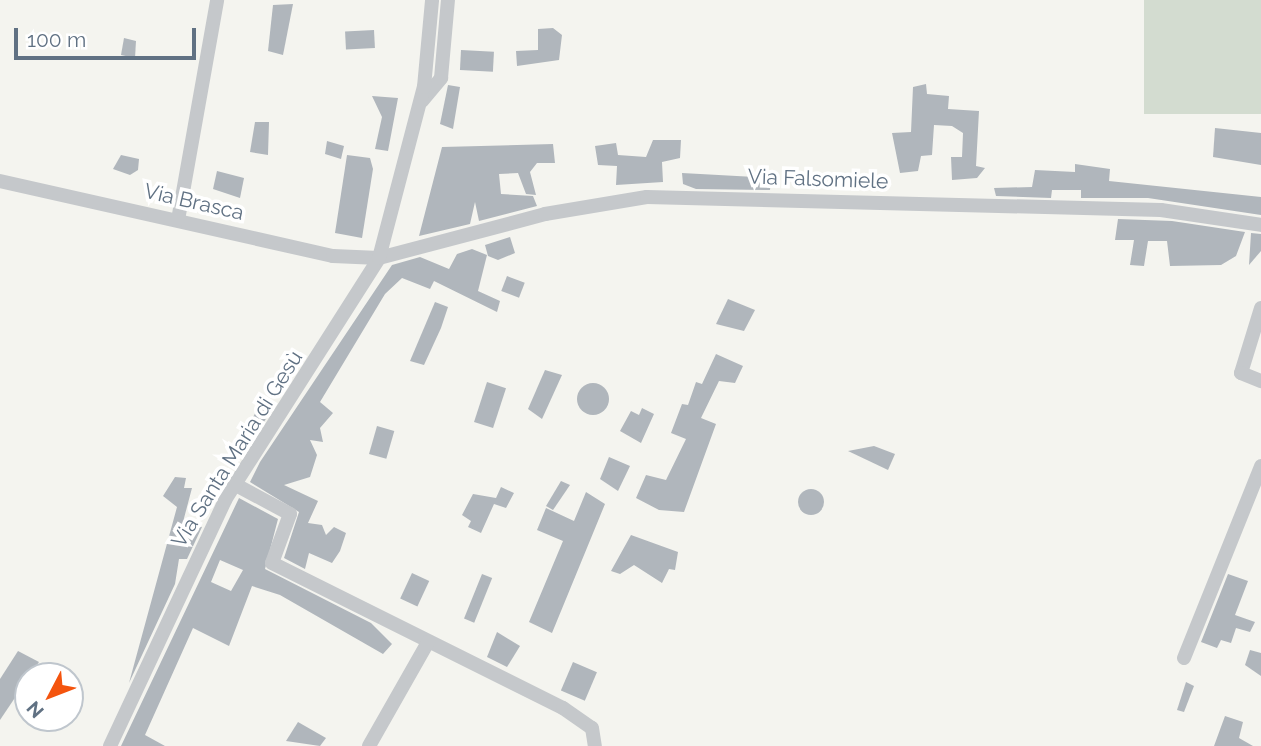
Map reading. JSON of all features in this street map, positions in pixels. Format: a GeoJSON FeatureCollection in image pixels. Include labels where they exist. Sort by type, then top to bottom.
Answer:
{"type":"FeatureCollection","features":[{"type":"Feature","properties":{"kind":"street"},"geometry":{"type":"LineString","coordinates":[[178,220],[217,0]]}},
{"type":"Feature","properties":{"kind":"street"},"geometry":{"type":"LineString","coordinates":[[421,102],[432,0]]}},
{"type":"Feature","properties":{"kind":"street"},"geometry":{"type":"LineString","coordinates":[[421,102],[442,78],[448,0]]}},
{"type":"Feature","properties":{"kind":"street","name":"Via Santa Maria di Gesù"},"geometry":{"type":"LineString","coordinates":[[110,746],[139,694],[186,573],[236,485],[379,258],[421,102]]}},
{"type":"Feature","properties":{"kind":"street","name":"Via Brasca"},"geometry":{"type":"LineString","coordinates":[[0,181],[333,256],[379,258]]}},
{"type":"Feature","properties":{"kind":"street","name":"Via Falsomiele"},"geometry":{"type":"LineString","coordinates":[[379,258],[545,214],[647,197],[1161,210],[1261,225]]}},
{"type":"Feature","properties":{"kind":"street"},"geometry":{"type":"LineString","coordinates":[[1261,308],[1241,373],[1261,381]]}},
{"type":"Feature","properties":{"kind":"street"},"geometry":{"type":"LineString","coordinates":[[1184,658],[1261,466]]}},
{"type":"Feature","properties":{"kind":"street"},"geometry":{"type":"LineString","coordinates":[[236,485],[290,514],[272,563],[563,708],[592,728],[595,746]]}},
{"type":"Feature","properties":{"kind":"street"},"geometry":{"type":"LineString","coordinates":[[369,746],[428,642]]}},
{"type":"Feature","properties":{"kind":"shaded area"},"geometry":{"type":"Polygon","coordinates":[[[1144,0],[1261,0],[1261,114],[1144,114],[1144,0]]]}},
{"type":"Feature","properties":{"kind":"building"},"geometry":{"type":"Polygon","coordinates":[[[293,4],[283,55],[268,51],[273,5],[293,4]]]}},
{"type":"Feature","properties":{"kind":"building"},"geometry":{"type":"Polygon","coordinates":[[[553,28],[562,35],[559,60],[517,66],[516,51],[538,50],[538,29],[553,28]]]}},
{"type":"Feature","properties":{"kind":"building"},"geometry":{"type":"Polygon","coordinates":[[[374,30],[375,48],[346,49],[345,32],[374,30]]]}},
{"type":"Feature","properties":{"kind":"building"},"geometry":{"type":"Polygon","coordinates":[[[124,38],[136,41],[135,58],[121,55],[124,38]]]}},
{"type":"Feature","properties":{"kind":"building"},"geometry":{"type":"Polygon","coordinates":[[[461,50],[494,52],[493,72],[460,70],[461,50]]]}},
{"type":"Feature","properties":{"kind":"building"},"geometry":{"type":"Polygon","coordinates":[[[926,84],[927,94],[949,96],[948,109],[979,111],[976,166],[985,168],[977,178],[952,180],[951,157],[962,157],[963,133],[952,126],[934,125],[932,155],[921,156],[918,171],[900,173],[892,133],[911,132],[913,87],[926,84]]]}},
{"type":"Feature","properties":{"kind":"building"},"geometry":{"type":"Polygon","coordinates":[[[448,85],[460,87],[453,129],[440,124],[448,85]]]}},
{"type":"Feature","properties":{"kind":"building"},"geometry":{"type":"Polygon","coordinates":[[[372,96],[398,98],[388,151],[375,149],[382,117],[372,96]]]}},
{"type":"Feature","properties":{"kind":"building"},"geometry":{"type":"Polygon","coordinates":[[[255,122],[269,122],[268,155],[250,152],[255,122]]]}},
{"type":"Feature","properties":{"kind":"building"},"geometry":{"type":"Polygon","coordinates":[[[1215,128],[1261,133],[1261,165],[1213,157],[1215,128]]]}},
{"type":"Feature","properties":{"kind":"building"},"geometry":{"type":"Polygon","coordinates":[[[653,140],[681,140],[680,158],[662,162],[663,182],[616,185],[617,166],[598,165],[595,146],[616,143],[618,155],[646,157],[653,140]]]}},
{"type":"Feature","properties":{"kind":"building"},"geometry":{"type":"Polygon","coordinates":[[[327,141],[344,146],[341,159],[325,154],[327,141]]]}},
{"type":"Feature","properties":{"kind":"building"},"geometry":{"type":"Polygon","coordinates":[[[553,144],[555,163],[537,163],[530,172],[536,195],[526,194],[518,173],[499,174],[501,194],[533,196],[537,206],[479,221],[475,202],[470,224],[419,236],[442,147],[553,144]]]}},
{"type":"Feature","properties":{"kind":"building"},"geometry":{"type":"Polygon","coordinates":[[[121,155],[139,159],[138,170],[130,175],[113,169],[121,155]]]}},
{"type":"Feature","properties":{"kind":"building"},"geometry":{"type":"Polygon","coordinates":[[[347,155],[370,158],[373,169],[362,238],[335,233],[347,155]]]}},
{"type":"Feature","properties":{"kind":"building"},"geometry":{"type":"Polygon","coordinates":[[[1075,164],[1110,169],[1109,181],[1261,197],[1261,215],[1148,198],[1081,198],[1081,190],[1052,190],[1051,198],[996,196],[994,188],[1032,187],[1035,170],[1075,172],[1075,164]]]}},
{"type":"Feature","properties":{"kind":"building"},"geometry":{"type":"Polygon","coordinates":[[[217,171],[244,178],[240,198],[213,189],[217,171]]]}},
{"type":"Feature","properties":{"kind":"building"},"geometry":{"type":"Polygon","coordinates":[[[682,173],[771,178],[770,190],[696,189],[683,184],[682,173]]]}},
{"type":"Feature","properties":{"kind":"building"},"geometry":{"type":"Polygon","coordinates":[[[1118,219],[1172,221],[1245,232],[1236,256],[1221,265],[1170,266],[1167,241],[1148,241],[1144,266],[1130,265],[1134,240],[1115,240],[1118,219]]]}},
{"type":"Feature","properties":{"kind":"building"},"geometry":{"type":"Polygon","coordinates":[[[1251,233],[1261,234],[1261,251],[1249,265],[1251,233]]]}},
{"type":"Feature","properties":{"kind":"building"},"geometry":{"type":"Polygon","coordinates":[[[510,237],[515,253],[498,260],[488,256],[485,245],[510,237]]]}},
{"type":"Feature","properties":{"kind":"building"},"geometry":{"type":"Polygon","coordinates":[[[472,249],[487,255],[478,291],[500,301],[497,312],[434,281],[430,289],[402,278],[385,294],[320,402],[333,413],[320,428],[323,442],[310,440],[317,455],[310,477],[284,485],[318,501],[308,523],[322,525],[326,535],[334,527],[346,533],[340,551],[332,563],[309,553],[305,569],[284,558],[299,512],[250,482],[260,462],[392,265],[420,257],[449,269],[457,254],[472,249]]]}},
{"type":"Feature","properties":{"kind":"building"},"geometry":{"type":"Polygon","coordinates":[[[507,276],[525,283],[519,298],[501,291],[507,276]]]}},
{"type":"Feature","properties":{"kind":"building"},"geometry":{"type":"Polygon","coordinates":[[[728,299],[755,310],[744,331],[716,324],[728,299]]]}},
{"type":"Feature","properties":{"kind":"building"},"geometry":{"type":"Polygon","coordinates":[[[435,302],[448,307],[441,328],[424,365],[410,361],[435,302]]]}},
{"type":"Feature","properties":{"kind":"building"},"geometry":{"type":"Polygon","coordinates":[[[716,354],[743,366],[735,383],[719,381],[701,418],[716,424],[684,512],[659,510],[636,498],[646,475],[666,480],[686,439],[671,433],[682,404],[688,405],[696,382],[702,384],[716,354]]]}},
{"type":"Feature","properties":{"kind":"building"},"geometry":{"type":"Polygon","coordinates":[[[545,370],[562,375],[542,419],[528,409],[545,370]]]}},
{"type":"Feature","properties":{"kind":"building"},"geometry":{"type":"Polygon","coordinates":[[[487,382],[506,388],[493,428],[474,422],[487,382]]]}},
{"type":"Feature","properties":{"kind":"building"},"geometry":{"type":"Polygon","coordinates":[[[593,383],[604,388],[609,399],[604,410],[593,415],[582,410],[577,399],[582,388],[593,383]]]}},
{"type":"Feature","properties":{"kind":"building"},"geometry":{"type":"Polygon","coordinates":[[[259,407],[269,413],[248,448],[238,442],[259,407]]]}},
{"type":"Feature","properties":{"kind":"building"},"geometry":{"type":"Polygon","coordinates":[[[642,408],[654,414],[641,443],[620,431],[631,411],[639,415],[642,408]]]}},
{"type":"Feature","properties":{"kind":"building"},"geometry":{"type":"Polygon","coordinates":[[[377,426],[394,431],[386,459],[369,454],[377,426]]]}},
{"type":"Feature","properties":{"kind":"building"},"geometry":{"type":"Polygon","coordinates":[[[874,446],[895,454],[888,470],[848,451],[874,446]]]}},
{"type":"Feature","properties":{"kind":"building"},"geometry":{"type":"Polygon","coordinates":[[[609,457],[630,466],[618,491],[600,479],[609,457]]]}},
{"type":"Feature","properties":{"kind":"building"},"geometry":{"type":"Polygon","coordinates":[[[175,477],[186,478],[184,488],[192,488],[183,522],[202,527],[187,559],[179,559],[175,584],[129,683],[177,507],[163,496],[175,477]]]}},
{"type":"Feature","properties":{"kind":"building"},"geometry":{"type":"Polygon","coordinates":[[[561,481],[570,485],[553,510],[546,506],[561,481]]]}},
{"type":"Feature","properties":{"kind":"building"},"geometry":{"type":"Polygon","coordinates":[[[501,487],[514,493],[506,508],[494,504],[481,533],[468,527],[471,521],[462,515],[473,494],[496,498],[501,487]]]}},
{"type":"Feature","properties":{"kind":"building"},"geometry":{"type":"Polygon","coordinates":[[[811,489],[820,493],[824,502],[820,511],[811,515],[802,511],[798,502],[802,493],[811,489]]]}},
{"type":"Feature","properties":{"kind":"building"},"geometry":{"type":"Polygon","coordinates":[[[586,492],[605,504],[552,633],[529,622],[563,541],[537,530],[546,508],[574,521],[586,492]]]}},
{"type":"Feature","properties":{"kind":"building"},"geometry":{"type":"Polygon","coordinates":[[[239,498],[278,519],[265,569],[371,623],[392,644],[383,654],[280,595],[252,586],[229,646],[193,628],[145,735],[165,746],[121,746],[239,498]],[[220,560],[211,582],[231,591],[243,570],[220,560]]]}},
{"type":"Feature","properties":{"kind":"building"},"geometry":{"type":"Polygon","coordinates":[[[631,535],[678,552],[675,570],[669,569],[662,583],[634,565],[620,574],[611,571],[631,535]]]}},
{"type":"Feature","properties":{"kind":"building"},"geometry":{"type":"Polygon","coordinates":[[[412,573],[429,581],[417,606],[400,598],[412,573]]]}},
{"type":"Feature","properties":{"kind":"building"},"geometry":{"type":"Polygon","coordinates":[[[482,574],[492,578],[474,623],[464,619],[482,574]]]}},
{"type":"Feature","properties":{"kind":"building"},"geometry":{"type":"Polygon","coordinates":[[[1228,574],[1248,581],[1235,615],[1255,622],[1250,632],[1236,628],[1231,643],[1221,640],[1217,648],[1201,642],[1228,574]]]}},
{"type":"Feature","properties":{"kind":"building"},"geometry":{"type":"Polygon","coordinates":[[[497,632],[520,646],[507,667],[487,657],[497,632]]]}},
{"type":"Feature","properties":{"kind":"building"},"geometry":{"type":"Polygon","coordinates":[[[1250,650],[1261,653],[1261,676],[1245,665],[1250,650]]]}},
{"type":"Feature","properties":{"kind":"building"},"geometry":{"type":"Polygon","coordinates":[[[18,651],[39,662],[14,662],[14,699],[0,720],[0,679],[18,651]]]}},
{"type":"Feature","properties":{"kind":"building"},"geometry":{"type":"Polygon","coordinates":[[[573,662],[597,672],[585,701],[561,691],[573,662]]]}},
{"type":"Feature","properties":{"kind":"building"},"geometry":{"type":"Polygon","coordinates":[[[1186,682],[1194,686],[1184,712],[1177,710],[1186,682]]]}},
{"type":"Feature","properties":{"kind":"building"},"geometry":{"type":"Polygon","coordinates":[[[1225,716],[1243,722],[1239,738],[1253,746],[1214,746],[1225,716]]]}},
{"type":"Feature","properties":{"kind":"building"},"geometry":{"type":"Polygon","coordinates":[[[298,722],[326,738],[320,746],[286,741],[298,722]]]}}]}
